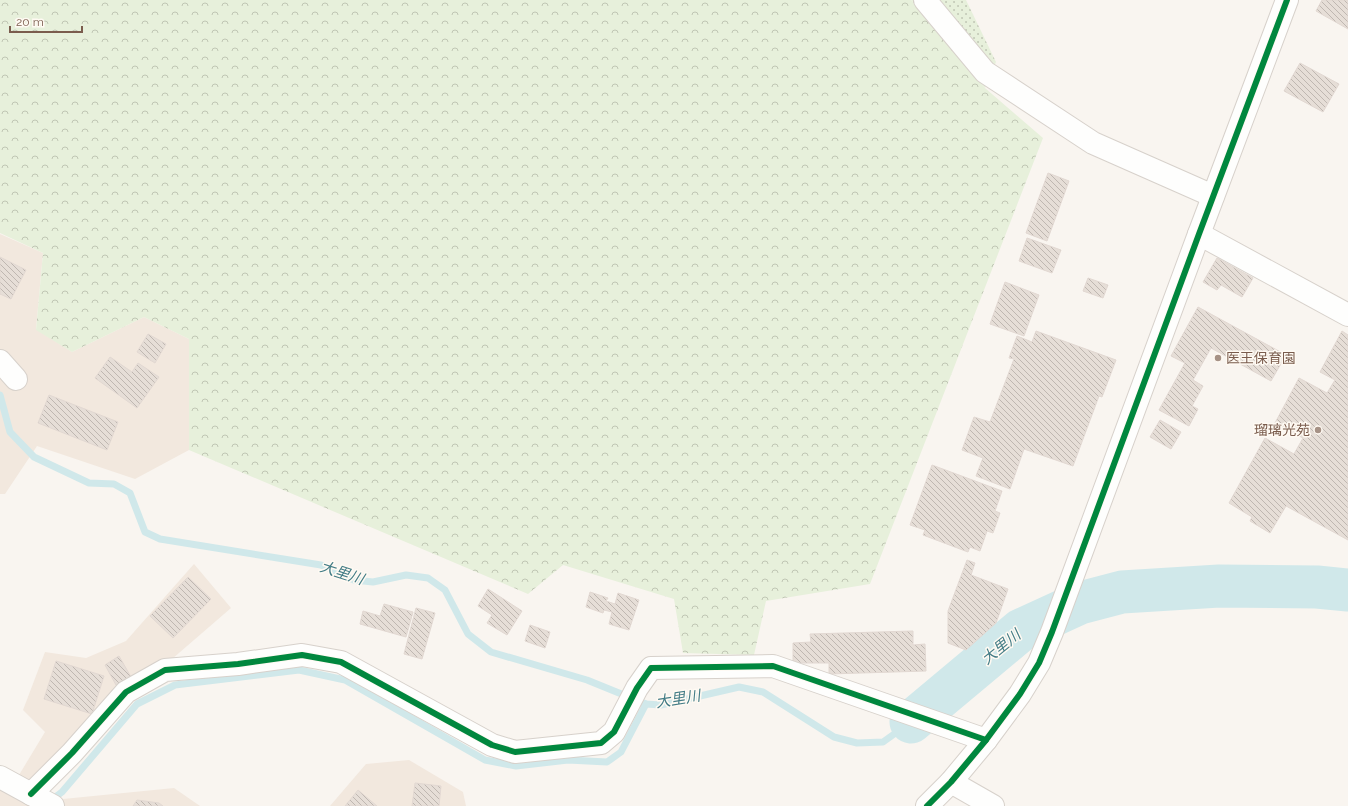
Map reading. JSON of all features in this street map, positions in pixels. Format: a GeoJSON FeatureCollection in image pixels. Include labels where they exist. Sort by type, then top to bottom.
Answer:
{"type":"FeatureCollection","features":[{"type":"Feature","properties":{"kind":"street"},"geometry":{"type":"LineString","coordinates":[[925,0],[986,72],[1093,143],[1213,196]]}},
{"type":"Feature","properties":{"kind":"street"},"geometry":{"type":"LineString","coordinates":[[927,806],[951,782],[986,740],[1024,688],[1039,663],[1067,592],[1287,0]]}},
{"type":"Feature","properties":{"kind":"street"},"geometry":{"type":"LineString","coordinates":[[1199,234],[1348,315]]}},
{"type":"Feature","properties":{"kind":"street"},"geometry":{"type":"LineString","coordinates":[[0,361],[16,379]]}},
{"type":"Feature","properties":{"kind":"street"},"geometry":{"type":"LineString","coordinates":[[31,794],[72,753],[126,692],[165,670],[238,664],[302,655],[341,662],[492,745],[515,752],[601,743],[614,732],[632,697],[652,668],[773,666],[986,740]]}},
{"type":"Feature","properties":{"kind":"street"},"geometry":{"type":"LineString","coordinates":[[0,777],[53,806]]}},
{"type":"Feature","properties":{"kind":"street"},"geometry":{"type":"LineString","coordinates":[[951,782],[993,806]]}},
{"type":"Feature","properties":{"kind":"shaded area"},"geometry":{"type":"Polygon","coordinates":[[[0,234],[43,253],[36,329],[72,352],[144,317],[189,339],[189,450],[135,479],[37,446],[5,494],[0,494],[0,234]]]}},
{"type":"Feature","properties":{"kind":"shaded area"},"geometry":{"type":"Polygon","coordinates":[[[194,564],[231,608],[128,697],[48,793],[63,799],[174,788],[200,806],[0,806],[0,766],[19,775],[45,732],[23,710],[45,652],[86,658],[126,641],[194,564]]]}},
{"type":"Feature","properties":{"kind":"shaded area"},"geometry":{"type":"Polygon","coordinates":[[[409,760],[463,792],[466,806],[330,806],[366,764],[409,760]]]}},
{"type":"Feature","properties":{"kind":"green space"},"geometry":{"type":"Polygon","coordinates":[[[0,0],[911,0],[985,88],[1043,138],[870,584],[766,601],[754,655],[683,653],[674,599],[563,565],[528,594],[189,450],[189,339],[144,317],[72,352],[36,330],[43,253],[0,233],[0,0]]]}},
{"type":"Feature","properties":{"kind":"green space"},"geometry":{"type":"Polygon","coordinates":[[[911,0],[966,0],[996,62],[985,88],[911,0]]]}},
{"type":"Feature","properties":{"kind":"building"},"geometry":{"type":"Polygon","coordinates":[[[1322,0],[1348,0],[1348,29],[1316,11],[1322,0]]]}},
{"type":"Feature","properties":{"kind":"building"},"geometry":{"type":"Polygon","coordinates":[[[1300,63],[1339,84],[1323,112],[1284,91],[1300,63]]]}},
{"type":"Feature","properties":{"kind":"building"},"geometry":{"type":"Polygon","coordinates":[[[1048,173],[1069,181],[1047,241],[1026,233],[1048,173]]]}},
{"type":"Feature","properties":{"kind":"building"},"geometry":{"type":"Polygon","coordinates":[[[1027,238],[1061,250],[1052,273],[1019,261],[1027,238]]]}},
{"type":"Feature","properties":{"kind":"building"},"geometry":{"type":"Polygon","coordinates":[[[0,257],[26,270],[11,299],[0,294],[0,257]]]}},
{"type":"Feature","properties":{"kind":"building"},"geometry":{"type":"Polygon","coordinates":[[[1217,258],[1253,278],[1242,297],[1221,285],[1217,290],[1203,282],[1217,258]]]}},
{"type":"Feature","properties":{"kind":"building"},"geometry":{"type":"Polygon","coordinates":[[[1088,278],[1108,285],[1103,298],[1083,291],[1088,278]]]}},
{"type":"Feature","properties":{"kind":"building"},"geometry":{"type":"Polygon","coordinates":[[[1005,282],[1039,295],[1024,336],[990,324],[1005,282]]]}},
{"type":"Feature","properties":{"kind":"building"},"geometry":{"type":"Polygon","coordinates":[[[1198,307],[1286,355],[1271,381],[1211,348],[1193,380],[1203,386],[1192,406],[1198,409],[1189,426],[1159,410],[1185,363],[1171,356],[1198,307]]]}},
{"type":"Feature","properties":{"kind":"building"},"geometry":{"type":"Polygon","coordinates":[[[1036,331],[1116,360],[1102,397],[1099,396],[1073,466],[1024,449],[1010,489],[976,476],[983,458],[962,450],[974,417],[990,422],[1014,359],[1009,358],[1017,336],[1032,342],[1036,331]]]}},
{"type":"Feature","properties":{"kind":"building","name":"瑠璃光苑"},"geometry":{"type":"Polygon","coordinates":[[[1342,331],[1348,335],[1348,540],[1286,506],[1270,533],[1250,521],[1252,517],[1229,503],[1265,438],[1294,454],[1303,438],[1275,423],[1299,378],[1327,393],[1335,380],[1320,372],[1342,331]]]}},
{"type":"Feature","properties":{"kind":"building"},"geometry":{"type":"Polygon","coordinates":[[[148,334],[166,344],[155,363],[137,352],[148,334]]]}},
{"type":"Feature","properties":{"kind":"building"},"geometry":{"type":"Polygon","coordinates":[[[110,357],[132,372],[138,363],[159,377],[137,408],[95,378],[110,357]]]}},
{"type":"Feature","properties":{"kind":"building"},"geometry":{"type":"Polygon","coordinates":[[[49,395],[118,422],[107,450],[38,423],[49,395]]]}},
{"type":"Feature","properties":{"kind":"building"},"geometry":{"type":"Polygon","coordinates":[[[1160,420],[1181,432],[1171,449],[1150,437],[1160,420]]]}},
{"type":"Feature","properties":{"kind":"building"},"geometry":{"type":"Polygon","coordinates":[[[932,465],[1002,491],[995,511],[1000,513],[993,533],[987,531],[980,551],[970,547],[968,552],[923,535],[925,530],[910,525],[932,465]]]}},
{"type":"Feature","properties":{"kind":"building"},"geometry":{"type":"Polygon","coordinates":[[[967,560],[975,563],[971,575],[1008,589],[996,623],[966,650],[948,643],[948,611],[967,560]]]}},
{"type":"Feature","properties":{"kind":"building"},"geometry":{"type":"Polygon","coordinates":[[[188,577],[211,599],[173,638],[150,616],[188,577]]]}},
{"type":"Feature","properties":{"kind":"building"},"geometry":{"type":"Polygon","coordinates":[[[488,589],[522,611],[507,635],[487,623],[492,615],[478,606],[488,589]]]}},
{"type":"Feature","properties":{"kind":"building"},"geometry":{"type":"Polygon","coordinates":[[[590,592],[608,598],[606,601],[615,604],[618,593],[639,600],[629,630],[609,624],[612,612],[604,610],[603,613],[586,607],[590,592]]]}},
{"type":"Feature","properties":{"kind":"building"},"geometry":{"type":"Polygon","coordinates":[[[384,604],[413,612],[406,637],[360,624],[363,611],[380,616],[384,604]]]}},
{"type":"Feature","properties":{"kind":"building"},"geometry":{"type":"Polygon","coordinates":[[[416,608],[435,613],[422,659],[404,654],[416,608]]]}},
{"type":"Feature","properties":{"kind":"building"},"geometry":{"type":"Polygon","coordinates":[[[530,625],[550,632],[545,648],[525,641],[530,625]]]}},
{"type":"Feature","properties":{"kind":"building"},"geometry":{"type":"Polygon","coordinates":[[[913,631],[913,645],[925,644],[926,671],[829,674],[829,663],[793,663],[793,643],[811,642],[810,634],[913,631]]]}},
{"type":"Feature","properties":{"kind":"building"},"geometry":{"type":"Polygon","coordinates":[[[119,656],[131,677],[116,685],[105,665],[119,656]]]}},
{"type":"Feature","properties":{"kind":"building"},"geometry":{"type":"Polygon","coordinates":[[[56,661],[104,676],[92,714],[44,699],[56,661]]]}},
{"type":"Feature","properties":{"kind":"building"},"geometry":{"type":"Polygon","coordinates":[[[415,783],[441,786],[439,806],[412,806],[415,783]]]}},
{"type":"Feature","properties":{"kind":"building"},"geometry":{"type":"Polygon","coordinates":[[[358,790],[377,806],[345,806],[358,790]]]}},
{"type":"Feature","properties":{"kind":"building"},"geometry":{"type":"Polygon","coordinates":[[[137,800],[159,803],[163,806],[133,806],[137,800]]]}},
{"type":"Feature","properties":{"kind":"waterway","name":"大里川"},"geometry":{"type":"LineString","coordinates":[[0,395],[10,432],[34,457],[89,483],[114,484],[130,493],[145,532],[160,539],[321,565],[354,580],[373,582],[406,575],[428,578],[445,590],[468,634],[491,652],[587,680],[646,704],[661,705],[739,687],[763,692],[834,737],[857,743],[883,742],[911,722]]}},
{"type":"Feature","properties":{"kind":"waterway","name":"大里川"},"geometry":{"type":"LineString","coordinates":[[911,722],[1021,630],[1080,603],[1122,592],[1219,586],[1317,587],[1348,590]]}},
{"type":"Feature","properties":{"kind":"waterway"},"geometry":{"type":"LineString","coordinates":[[50,801],[62,792],[137,704],[175,685],[299,670],[345,680],[485,760],[516,766],[568,760],[607,762],[621,752],[646,704]]}},
{"type":"Feature","properties":{"kind":"cycle path"},"geometry":{"type":"LineString","coordinates":[[927,806],[951,782],[986,740],[1020,694],[1039,663],[1052,632],[1287,0]]}},
{"type":"Feature","properties":{"kind":"cycle path"},"geometry":{"type":"LineString","coordinates":[[31,794],[72,753],[126,692],[165,670],[238,664],[302,655],[341,662],[492,745],[515,752],[601,743],[614,732],[637,688],[651,668],[773,666],[986,740]]}},
{"type":"Feature","properties":{"kind":"place","name":"医王保育園"},"geometry":{"type":"Point","coordinates":[1218,358]}},
{"type":"Feature","properties":{"kind":"place","name":"瑠璃光苑"},"geometry":{"type":"Point","coordinates":[1318,430]}}]}
